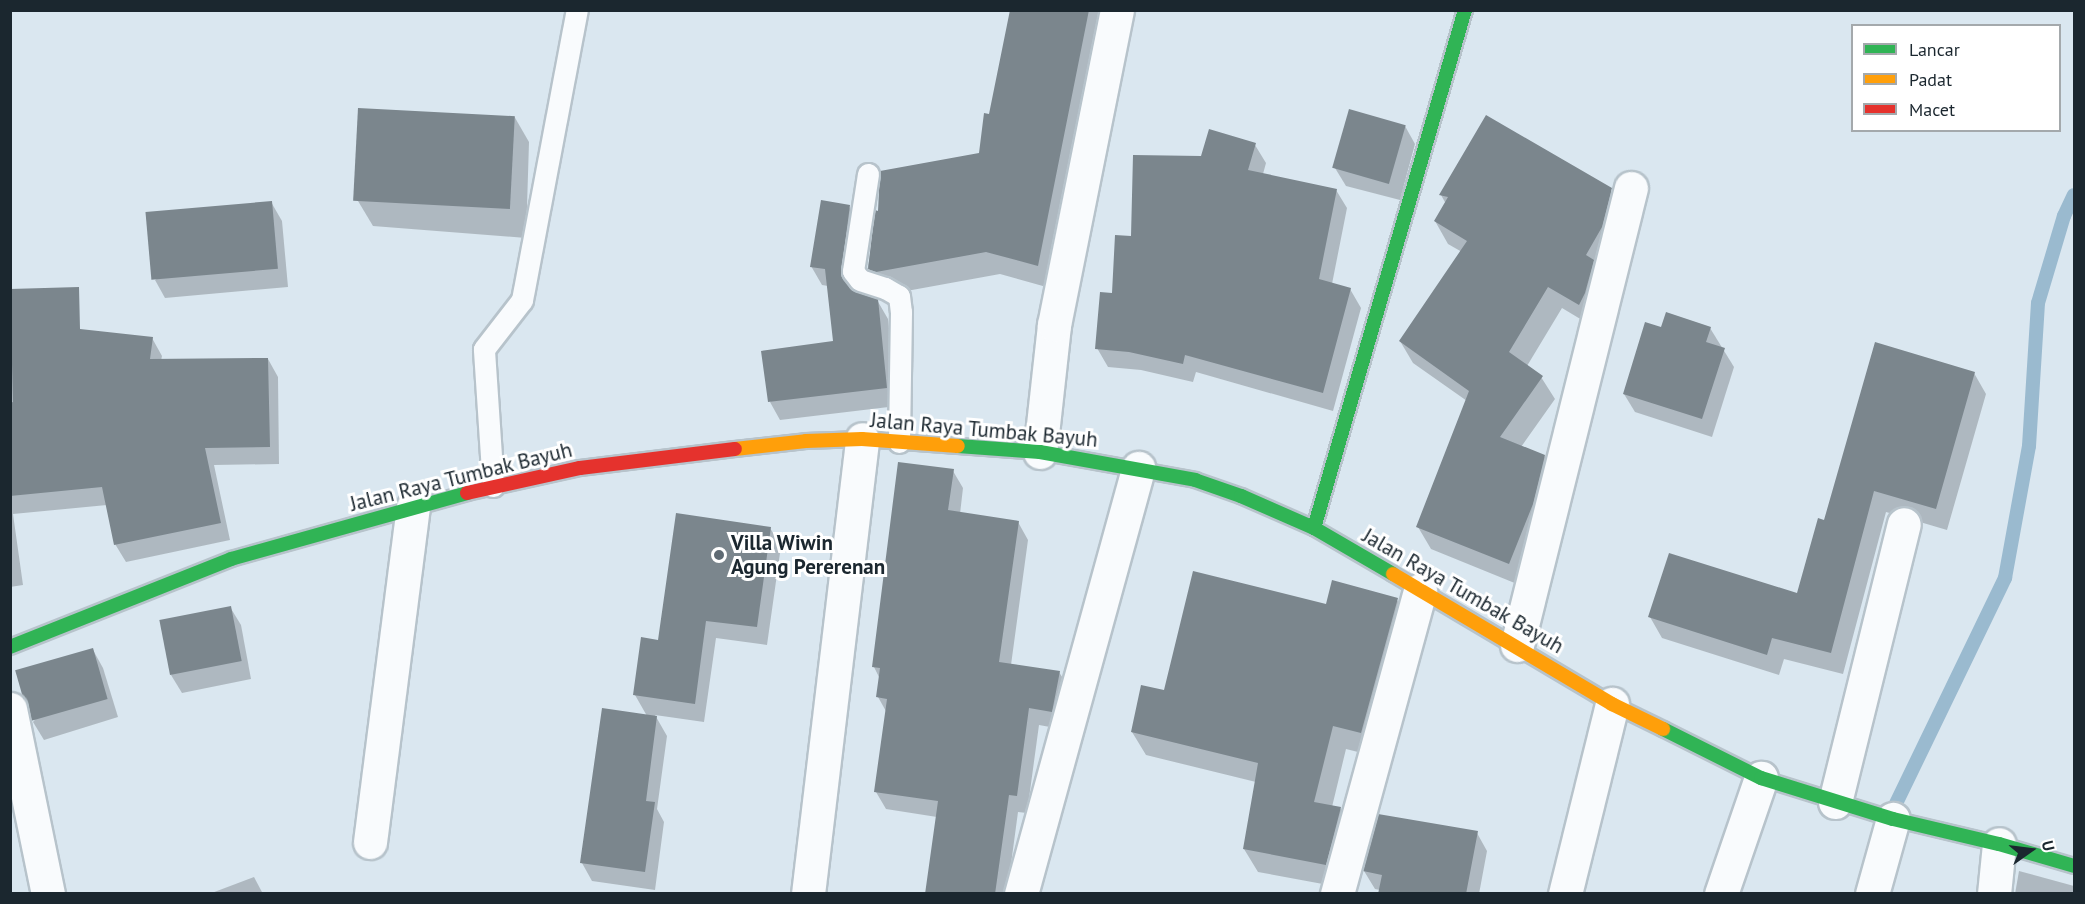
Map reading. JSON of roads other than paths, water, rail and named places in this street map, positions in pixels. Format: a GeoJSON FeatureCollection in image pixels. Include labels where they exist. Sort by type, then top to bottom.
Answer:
{"type":"FeatureCollection","features":[{"type":"Feature","properties":{"kind":"street"},"geometry":{"type":"LineString","coordinates":[[1040,452],[1054,325],[1117,10]]}},
{"type":"Feature","properties":{"kind":"street"},"geometry":{"type":"LineString","coordinates":[[1314,528],[1465,10]]}},
{"type":"Feature","properties":{"kind":"street"},"geometry":{"type":"LineString","coordinates":[[1517,645],[1631,188]]}},
{"type":"Feature","properties":{"kind":"street","name":"Jalan Raya Tumbak Bayuh"},"geometry":{"type":"LineString","coordinates":[[10,647],[231,559],[493,486],[592,467],[806,441],[862,439],[1040,452],[1195,480],[1241,496],[1314,528],[1517,645],[1612,704],[1761,778],[1893,819],[1999,844],[2074,866]]}},
{"type":"Feature","properties":{"kind":"street"},"geometry":{"type":"LineString","coordinates":[[808,894],[862,439]]}},
{"type":"Feature","properties":{"kind":"street"},"geometry":{"type":"LineString","coordinates":[[1021,894],[1138,468]]}},
{"type":"Feature","properties":{"kind":"street"},"geometry":{"type":"LineString","coordinates":[[370,842],[413,508]]}},
{"type":"Feature","properties":{"kind":"street"},"geometry":{"type":"LineString","coordinates":[[1847,805],[1904,524]]}},
{"type":"Feature","properties":{"kind":"street"},"geometry":{"type":"LineString","coordinates":[[1337,894],[1420,590]]}},
{"type":"Feature","properties":{"kind":"street"},"geometry":{"type":"LineString","coordinates":[[1565,894],[1612,704]]}},
{"type":"Feature","properties":{"kind":"street"},"geometry":{"type":"LineString","coordinates":[[10,709],[48,894]]}},
{"type":"Feature","properties":{"kind":"street"},"geometry":{"type":"LineString","coordinates":[[1721,894],[1761,778]]}},
{"type":"Feature","properties":{"kind":"street"},"geometry":{"type":"LineString","coordinates":[[1872,894],[1893,819]]}},
{"type":"Feature","properties":{"kind":"street"},"geometry":{"type":"LineString","coordinates":[[1994,894],[1999,844]]}},
{"type":"Feature","properties":{"kind":"lane"},"geometry":{"type":"LineString","coordinates":[[493,486],[484,350],[522,300],[577,10]]}},
{"type":"Feature","properties":{"kind":"lane"},"geometry":{"type":"LineString","coordinates":[[868,174],[853,271],[860,280],[885,288],[899,296],[901,312],[899,442]]}},
{"type":"Feature","properties":{"kind":"waterway"},"geometry":{"type":"LineString","coordinates":[[1889,818],[2005,578],[2029,446],[2038,303],[2064,216],[2074,195]]}},
{"type":"Feature","properties":{"kind":"place","name":"Villa Wiwin Agung Pererenan"},"geometry":{"type":"Point","coordinates":[719,555]}}]}
